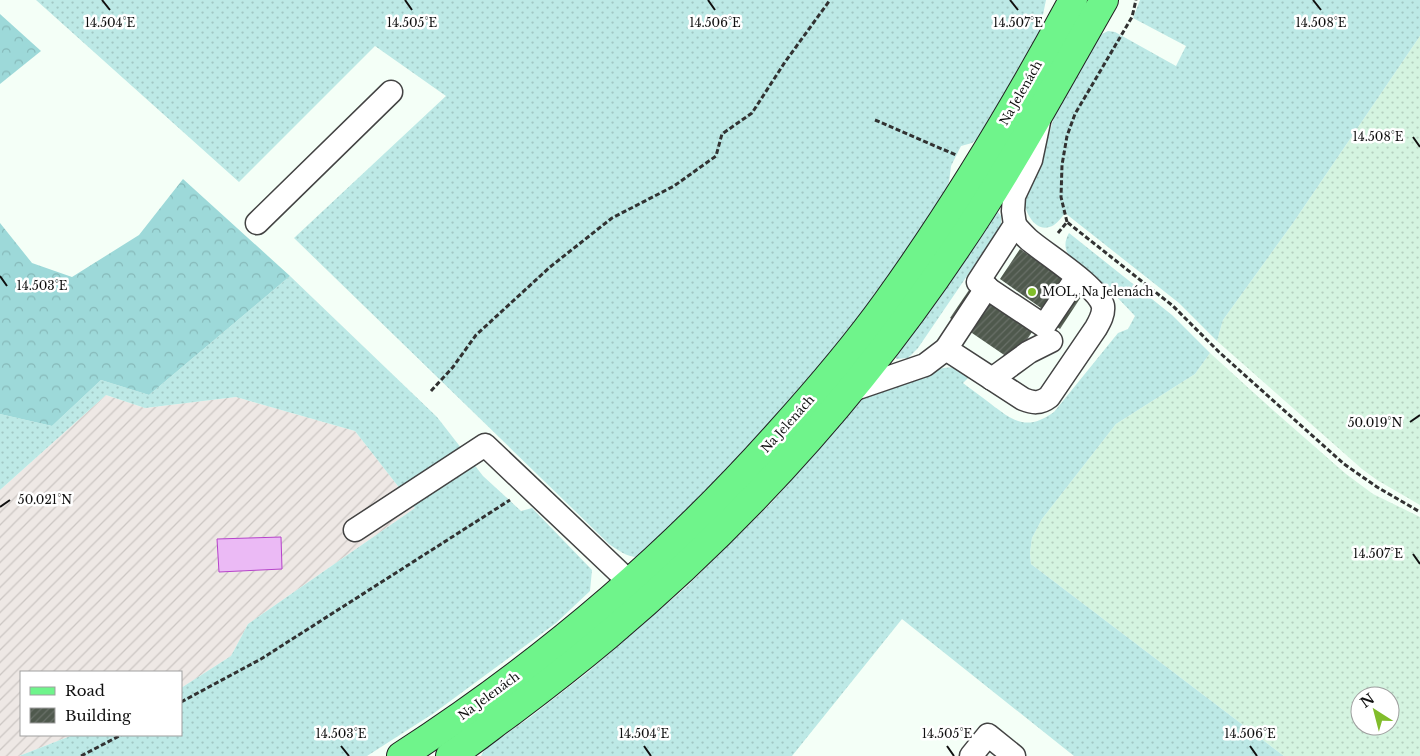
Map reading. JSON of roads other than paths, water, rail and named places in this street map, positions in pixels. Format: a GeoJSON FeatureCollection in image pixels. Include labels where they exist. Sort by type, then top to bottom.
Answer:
{"type":"FeatureCollection","features":[{"type":"Feature","properties":{"kind":"main road","name":"Na Jelenách"},"geometry":{"type":"LineString","coordinates":[[459,754],[574,664],[640,592],[678,539],[745,472],[818,390],[887,302],[940,224],[1006,120],[1073,0]]}},
{"type":"Feature","properties":{"kind":"main road","name":"Na Jelenách"},"geometry":{"type":"LineString","coordinates":[[401,756],[511,681],[554,648],[640,592],[717,538],[804,446],[852,390],[886,346],[959,244],[1041,112],[1104,0]]}},
{"type":"Feature","properties":{"kind":"lane"},"geometry":{"type":"LineString","coordinates":[[257,223],[391,92]]}},
{"type":"Feature","properties":{"kind":"lane"},"geometry":{"type":"LineString","coordinates":[[946,348],[1023,399],[1037,403],[1049,397],[1096,328],[1102,315],[1102,304],[1091,289],[1029,240],[1015,225],[1012,211],[1014,196],[1031,160],[1041,112]]}},
{"type":"Feature","properties":{"kind":"lane"},"geometry":{"type":"LineString","coordinates":[[1015,225],[978,282],[1044,326],[1077,277]]}},
{"type":"Feature","properties":{"kind":"lane"},"geometry":{"type":"LineString","coordinates":[[852,390],[925,365],[946,348],[987,287]]}},
{"type":"Feature","properties":{"kind":"lane"},"geometry":{"type":"LineString","coordinates":[[992,379],[1029,352],[1051,341]]}},
{"type":"Feature","properties":{"kind":"lane"},"geometry":{"type":"LineString","coordinates":[[355,530],[485,445],[640,592]]}},
{"type":"Feature","properties":{"kind":"lane"},"geometry":{"type":"LineString","coordinates":[[450,724],[459,754]]}},
{"type":"Feature","properties":{"kind":"lane"},"geometry":{"type":"LineString","coordinates":[[971,756],[988,735],[1014,756]]}},
{"type":"Feature","properties":{"kind":"place","name":"MOL, Na Jelenách"},"geometry":{"type":"Point","coordinates":[1032,292]}}]}
